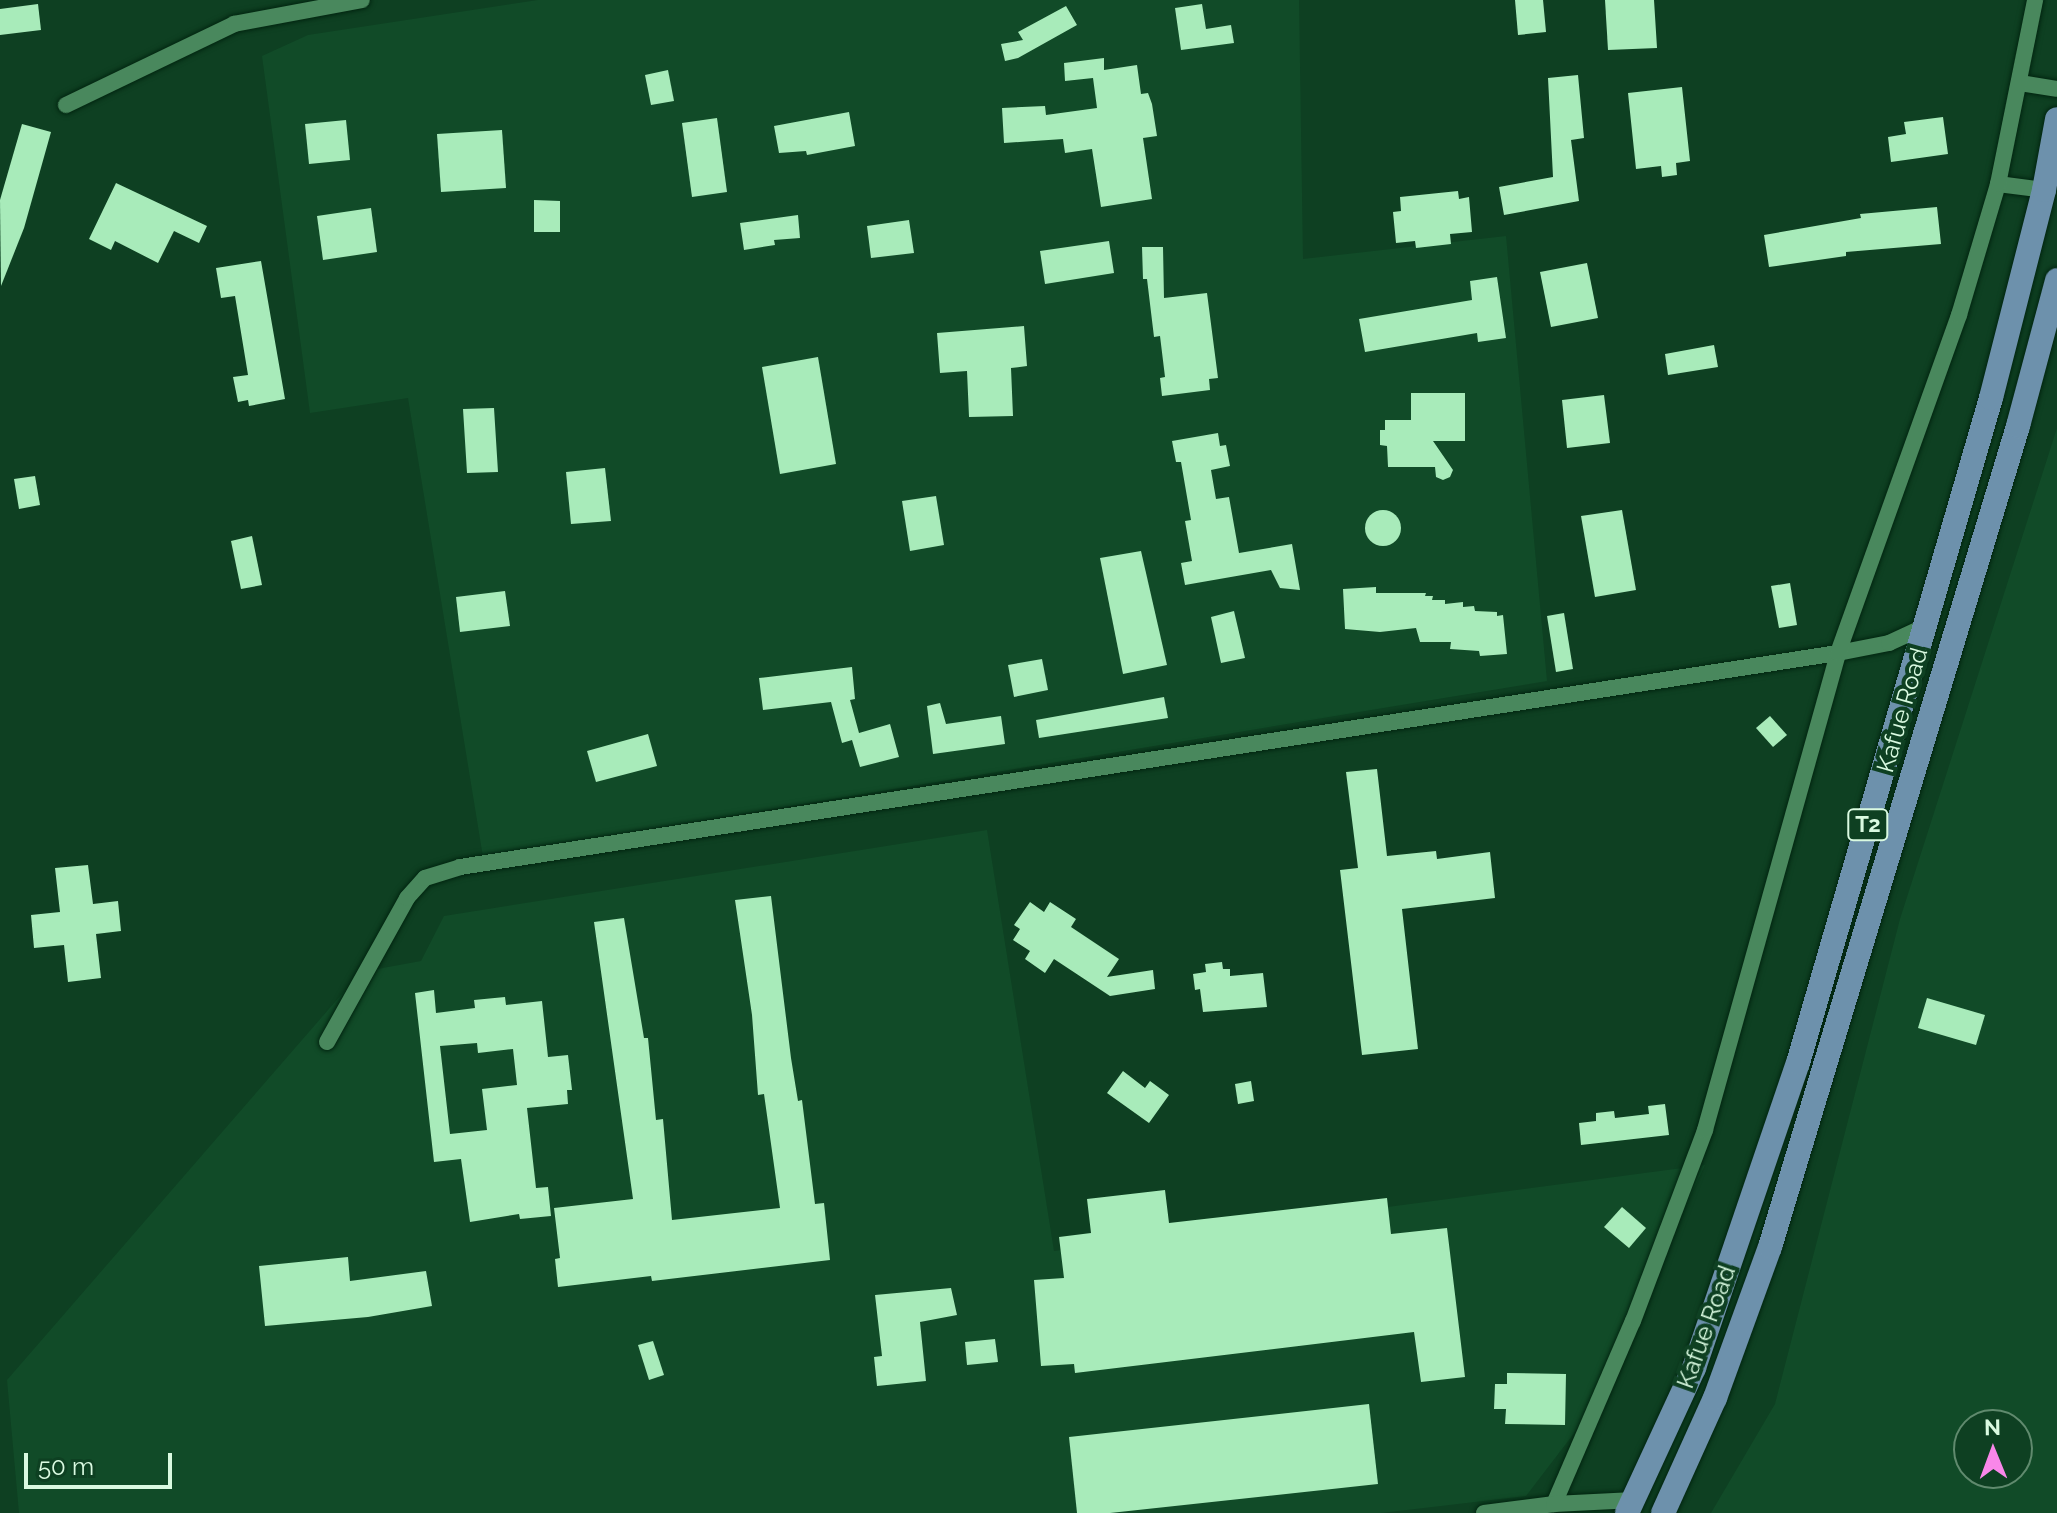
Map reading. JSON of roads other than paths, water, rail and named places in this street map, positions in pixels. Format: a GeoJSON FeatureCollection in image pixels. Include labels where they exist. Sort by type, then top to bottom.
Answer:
{"type":"FeatureCollection","features":[{"type":"Feature","properties":{"kind":"main road","name":"Kafue Road"},"geometry":{"type":"LineString","coordinates":[[1630,1506],[1694,1368],[1798,1063],[1926,626],[2044,190],[2057,119]]}},
{"type":"Feature","properties":{"kind":"main road","name":"Kafue Road"},"geometry":{"type":"LineString","coordinates":[[1663,1513],[1715,1398],[1770,1247],[2018,426],[2057,280]]}},
{"type":"Feature","properties":{"kind":"street"},"geometry":{"type":"LineString","coordinates":[[66,105],[234,24],[362,0]]}},
{"type":"Feature","properties":{"kind":"street"},"geometry":{"type":"LineString","coordinates":[[1554,1504],[1633,1321],[1705,1130],[1838,653],[1959,315],[1998,184],[2035,0]]}},
{"type":"Feature","properties":{"kind":"street"},"geometry":{"type":"LineString","coordinates":[[2020,83],[2057,89]]}},
{"type":"Feature","properties":{"kind":"street"},"geometry":{"type":"LineString","coordinates":[[1998,184],[2044,190]]}},
{"type":"Feature","properties":{"kind":"street"},"geometry":{"type":"LineString","coordinates":[[327,1042],[407,898],[425,878],[460,867],[1838,653],[1889,643],[1926,626]]}},
{"type":"Feature","properties":{"kind":"street"},"geometry":{"type":"LineString","coordinates":[[1484,1513],[1554,1504],[1630,1506]]}}]}
